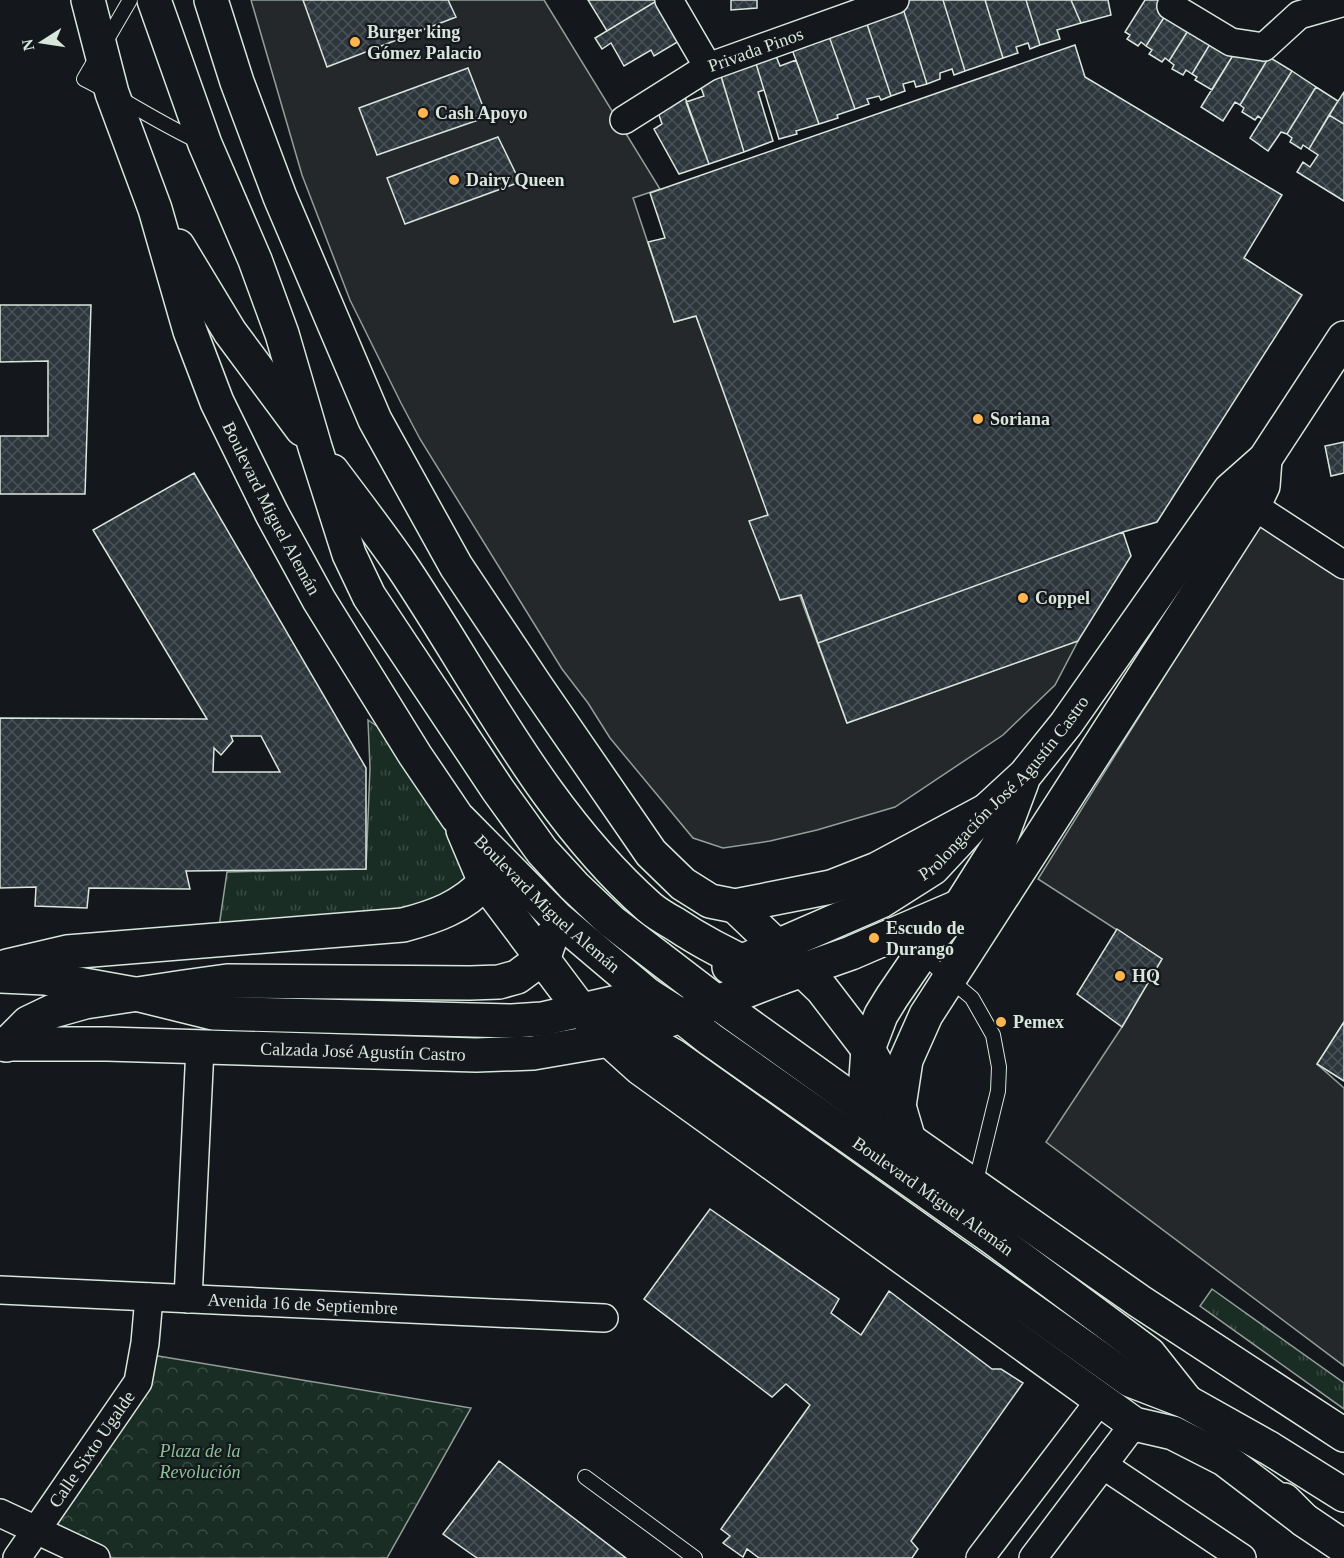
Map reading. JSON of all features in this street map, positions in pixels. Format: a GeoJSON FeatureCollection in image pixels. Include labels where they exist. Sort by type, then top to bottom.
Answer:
{"type":"FeatureCollection","features":[{"type":"Feature","properties":{"kind":"main road","name":"Boulevard Miguel Alemán"},"geometry":{"type":"LineString","coordinates":[[88,0],[112,93],[155,209],[190,331],[217,402],[272,514],[319,600],[415,755],[458,817],[557,918],[648,994],[710,1039],[875,1154],[969,1202],[1139,1300],[1344,1435]]}},
{"type":"Feature","properties":{"kind":"main road","name":"Boulevard Miguel Alemán"},"geometry":{"type":"LineString","coordinates":[[154,0],[205,144],[255,260],[279,323],[349,554],[369,596],[498,790],[542,851],[611,921],[688,981],[909,1140],[969,1202],[1149,1354],[1186,1401],[1304,1520],[1344,1547]]}},
{"type":"Feature","properties":{"kind":"main road"},"geometry":{"type":"LineString","coordinates":[[211,0],[237,82],[280,197],[375,420],[456,566],[651,853],[683,884],[710,901],[735,906],[831,887],[877,869],[987,810]]}},
{"type":"Feature","properties":{"kind":"main road"},"geometry":{"type":"LineString","coordinates":[[155,209],[230,332],[402,566],[475,683],[552,799],[611,870],[650,908],[700,941],[741,962],[786,965]]}},
{"type":"Feature","properties":{"kind":"main road","name":"Prolongación José Agustín Castro"},"geometry":{"type":"LineString","coordinates":[[786,965],[851,953],[960,906],[1016,873],[1265,459],[1344,338]]}},
{"type":"Feature","properties":{"kind":"main road","name":"Prolongación José Agustín Castro"},"geometry":{"type":"LineString","coordinates":[[718,1003],[786,965],[933,868],[987,810],[1025,775],[1242,499]]}},
{"type":"Feature","properties":{"kind":"main road"},"geometry":{"type":"LineString","coordinates":[[475,683],[488,691],[506,696],[519,696],[536,686]]}},
{"type":"Feature","properties":{"kind":"main road"},"geometry":{"type":"LineString","coordinates":[[875,1154],[864,1107],[868,1049],[881,1015],[935,934],[960,906],[998,846],[1025,775]]}},
{"type":"Feature","properties":{"kind":"main road"},"geometry":{"type":"LineString","coordinates":[[458,817],[485,882],[544,957],[581,1010],[621,1036],[674,1056],[1130,1380],[1186,1401],[1269,1448],[1344,1495]]}},
{"type":"Feature","properties":{"kind":"main road"},"geometry":{"type":"LineString","coordinates":[[900,1106],[906,1060],[926,1015],[1016,873]]}},
{"type":"Feature","properties":{"kind":"main road"},"geometry":{"type":"LineString","coordinates":[[0,967],[67,952],[403,925],[450,910],[485,882]]}},
{"type":"Feature","properties":{"kind":"main road"},"geometry":{"type":"LineString","coordinates":[[2,1047],[28,1023],[53,1011],[85,1002],[227,981],[470,984],[500,982],[518,977],[544,957],[557,918],[574,886]]}},
{"type":"Feature","properties":{"kind":"main road"},"geometry":{"type":"LineString","coordinates":[[735,906],[786,965],[822,989],[868,1049],[900,1106],[909,1140]]}},
{"type":"Feature","properties":{"kind":"main road"},"geometry":{"type":"LineString","coordinates":[[648,994],[741,962]]}},
{"type":"Feature","properties":{"kind":"main road","name":"Calzada José Agustín Castro"},"geometry":{"type":"LineString","coordinates":[[0,976],[45,978],[140,995],[213,1013],[246,1014],[512,1021],[542,1019],[648,994]]}},
{"type":"Feature","properties":{"kind":"main road","name":"Calzada José Agustín Castro"},"geometry":{"type":"LineString","coordinates":[[2,1047],[107,1044],[476,1055],[533,1053],[621,1036],[718,1003]]}},
{"type":"Feature","properties":{"kind":"main road"},"geometry":{"type":"LineString","coordinates":[[621,1036],[640,1068],[1134,1424],[1173,1433],[1224,1459],[1304,1520],[1317,1558]]}},
{"type":"Feature","properties":{"kind":"main road"},"geometry":{"type":"LineString","coordinates":[[1101,1399],[1130,1380]]}},
{"type":"Feature","properties":{"kind":"street"},"geometry":{"type":"LineString","coordinates":[[669,0],[708,67]]}},
{"type":"Feature","properties":{"kind":"street","name":"Privada Pinos"},"geometry":{"type":"LineString","coordinates":[[624,120],[708,67],[896,0]]}},
{"type":"Feature","properties":{"kind":"street"},"geometry":{"type":"LineString","coordinates":[[1171,6],[1231,42],[1264,47],[1299,15],[1341,3],[1343,0]]}},
{"type":"Feature","properties":{"kind":"street"},"geometry":{"type":"LineString","coordinates":[[1242,499],[1344,565]]}},
{"type":"Feature","properties":{"kind":"street"},"geometry":{"type":"LineString","coordinates":[[188,1299],[200,1048]]}},
{"type":"Feature","properties":{"kind":"street","name":"Avenida 16 de Septiembre"},"geometry":{"type":"LineString","coordinates":[[0,1290],[604,1318]]}},
{"type":"Feature","properties":{"kind":"street","name":"Calle Sixto Ugalde"},"geometry":{"type":"LineString","coordinates":[[17,1558],[138,1382],[145,1343],[148,1297]]}},
{"type":"Feature","properties":{"kind":"street"},"geometry":{"type":"LineString","coordinates":[[980,1558],[1101,1399]]}},
{"type":"Feature","properties":{"kind":"street"},"geometry":{"type":"LineString","coordinates":[[1033,1558],[1134,1424]]}},
{"type":"Feature","properties":{"kind":"street"},"geometry":{"type":"LineString","coordinates":[[1103,1465],[1242,1558]]}},
{"type":"Feature","properties":{"kind":"street"},"geometry":{"type":"LineString","coordinates":[[0,1513],[96,1558]]}},
{"type":"Feature","properties":{"kind":"lane"},"geometry":{"type":"LineString","coordinates":[[100,48],[130,0]]}},
{"type":"Feature","properties":{"kind":"lane"},"geometry":{"type":"LineString","coordinates":[[112,93],[164,125],[205,144]]}},
{"type":"Feature","properties":{"kind":"lane"},"geometry":{"type":"LineString","coordinates":[[921,956],[972,998],[993,1035],[999,1067],[998,1091],[969,1202]]}},
{"type":"Feature","properties":{"kind":"lane"},"geometry":{"type":"LineString","coordinates":[[585,1477],[695,1558]]}},
{"type":"Feature","properties":{"kind":"green space"},"geometry":{"type":"Polygon","coordinates":[[[368,720],[404,745],[479,879],[447,907],[218,934],[227,872],[366,869],[370,768],[368,720]]]}},
{"type":"Feature","properties":{"kind":"green space"},"geometry":{"type":"Polygon","coordinates":[[[1212,1289],[1344,1383],[1344,1409],[1200,1306],[1212,1289]]]}},
{"type":"Feature","properties":{"kind":"green space","name":"Plaza de la Revolución"},"geometry":{"type":"Polygon","coordinates":[[[152,1355],[471,1408],[387,1558],[112,1558],[45,1527],[152,1355]]]}},
{"type":"Feature","properties":{"kind":"shaded area"},"geometry":{"type":"Polygon","coordinates":[[[251,0],[544,0],[660,189],[633,198],[674,322],[696,316],[847,723],[1078,641],[1055,685],[1003,735],[895,807],[770,841],[723,848],[693,838],[610,738],[588,703],[562,669],[420,439],[401,403],[350,300],[302,175],[251,0]]]}},
{"type":"Feature","properties":{"kind":"shaded area"},"geometry":{"type":"Polygon","coordinates":[[[1260,523],[1344,580],[1344,1022],[1317,1064],[1344,1088],[1344,1366],[1046,1142],[1122,1027],[1162,959],[1038,879],[1260,523]]]}},
{"type":"Feature","properties":{"kind":"building","name":"Burger king Gómez Palacio"},"geometry":{"type":"Polygon","coordinates":[[[303,0],[448,0],[456,17],[327,67],[303,0]]]}},
{"type":"Feature","properties":{"kind":"building"},"geometry":{"type":"Polygon","coordinates":[[[588,0],[658,0],[607,31],[588,0]]]}},
{"type":"Feature","properties":{"kind":"building"},"geometry":{"type":"Polygon","coordinates":[[[658,0],[701,28],[654,56],[651,50],[624,66],[611,43],[602,49],[595,38],[658,0]]]}},
{"type":"Feature","properties":{"kind":"building"},"geometry":{"type":"Polygon","coordinates":[[[731,0],[757,0],[757,8],[731,10],[731,0]]]}},
{"type":"Feature","properties":{"kind":"building"},"geometry":{"type":"Polygon","coordinates":[[[943,0],[965,71],[954,75],[952,69],[940,73],[940,79],[927,84],[901,2],[943,0]]]}},
{"type":"Feature","properties":{"kind":"building"},"geometry":{"type":"Polygon","coordinates":[[[943,0],[985,0],[1003,58],[965,71],[943,0]]]}},
{"type":"Feature","properties":{"kind":"building"},"geometry":{"type":"Polygon","coordinates":[[[985,0],[1026,0],[1040,45],[1030,49],[1028,43],[1016,47],[1018,53],[1003,58],[985,0]]]}},
{"type":"Feature","properties":{"kind":"building"},"geometry":{"type":"Polygon","coordinates":[[[1026,0],[1071,0],[1081,23],[1057,30],[1060,39],[1040,45],[1026,0]]]}},
{"type":"Feature","properties":{"kind":"building"},"geometry":{"type":"Polygon","coordinates":[[[1071,0],[1108,0],[1111,15],[1081,23],[1071,0]]]}},
{"type":"Feature","properties":{"kind":"building"},"geometry":{"type":"Polygon","coordinates":[[[1145,0],[1175,0],[1146,46],[1141,42],[1138,46],[1127,39],[1130,35],[1125,32],[1145,0]]]}},
{"type":"Feature","properties":{"kind":"building"},"geometry":{"type":"Polygon","coordinates":[[[1175,0],[1199,13],[1169,61],[1165,58],[1162,62],[1149,54],[1152,50],[1146,46],[1175,0]]]}},
{"type":"Feature","properties":{"kind":"building"},"geometry":{"type":"Polygon","coordinates":[[[901,2],[927,84],[916,87],[914,81],[903,84],[905,91],[891,96],[864,15],[901,2]]]}},
{"type":"Feature","properties":{"kind":"building"},"geometry":{"type":"Polygon","coordinates":[[[1199,13],[1221,26],[1192,74],[1186,70],[1183,75],[1172,69],[1174,65],[1169,61],[1199,13]]]}},
{"type":"Feature","properties":{"kind":"building"},"geometry":{"type":"Polygon","coordinates":[[[864,15],[891,96],[881,100],[879,96],[867,99],[869,104],[855,109],[826,28],[864,15]]]}},
{"type":"Feature","properties":{"kind":"building"},"geometry":{"type":"Polygon","coordinates":[[[1221,26],[1243,39],[1212,90],[1195,80],[1197,77],[1192,74],[1221,26]]]}},
{"type":"Feature","properties":{"kind":"building"},"geometry":{"type":"Polygon","coordinates":[[[826,28],[855,109],[819,124],[789,41],[826,28]]]}},
{"type":"Feature","properties":{"kind":"building"},"geometry":{"type":"Polygon","coordinates":[[[1243,39],[1269,57],[1240,105],[1235,102],[1223,121],[1201,107],[1243,39]]]}},
{"type":"Feature","properties":{"kind":"building","name":"Soriana"},"geometry":{"type":"Polygon","coordinates":[[[1075,45],[1085,77],[1282,195],[1244,258],[1302,295],[1157,522],[1123,532],[818,643],[801,595],[780,600],[749,521],[768,515],[696,316],[674,322],[648,242],[665,238],[650,193],[1075,45]]]}},
{"type":"Feature","properties":{"kind":"building"},"geometry":{"type":"Polygon","coordinates":[[[774,51],[780,66],[796,60],[819,124],[779,139],[754,57],[774,51]]]}},
{"type":"Feature","properties":{"kind":"building"},"geometry":{"type":"Polygon","coordinates":[[[754,57],[764,90],[758,92],[773,141],[744,152],[718,66],[754,57]]]}},
{"type":"Feature","properties":{"kind":"building"},"geometry":{"type":"Polygon","coordinates":[[[1269,57],[1292,71],[1262,119],[1258,116],[1255,120],[1242,112],[1244,108],[1240,105],[1269,57]]]}},
{"type":"Feature","properties":{"kind":"building","name":"Cash Apoyo"},"geometry":{"type":"Polygon","coordinates":[[[468,68],[487,117],[377,155],[359,108],[468,68]]]}},
{"type":"Feature","properties":{"kind":"building"},"geometry":{"type":"Polygon","coordinates":[[[1292,71],[1316,87],[1287,134],[1281,132],[1268,151],[1250,138],[1292,71]]]}},
{"type":"Feature","properties":{"kind":"building"},"geometry":{"type":"Polygon","coordinates":[[[720,73],[744,152],[709,164],[686,102],[704,96],[698,79],[720,73]]]}},
{"type":"Feature","properties":{"kind":"building"},"geometry":{"type":"Polygon","coordinates":[[[1316,87],[1338,101],[1309,149],[1303,145],[1301,149],[1290,142],[1292,138],[1287,134],[1316,87]]]}},
{"type":"Feature","properties":{"kind":"building"},"geometry":{"type":"Polygon","coordinates":[[[1344,92],[1344,124],[1329,115],[1344,92]]]}},
{"type":"Feature","properties":{"kind":"building"},"geometry":{"type":"Polygon","coordinates":[[[685,97],[709,164],[679,174],[654,129],[662,124],[657,109],[685,97]]]}},
{"type":"Feature","properties":{"kind":"building"},"geometry":{"type":"Polygon","coordinates":[[[1329,115],[1344,124],[1344,201],[1297,172],[1303,162],[1310,167],[1318,155],[1309,149],[1329,115]]]}},
{"type":"Feature","properties":{"kind":"building","name":"Dairy Queen"},"geometry":{"type":"Polygon","coordinates":[[[498,137],[520,182],[405,224],[387,178],[498,137]]]}},
{"type":"Feature","properties":{"kind":"building"},"geometry":{"type":"Polygon","coordinates":[[[0,305],[91,305],[85,494],[0,494],[0,436],[48,436],[48,361],[0,362],[0,305]]]}},
{"type":"Feature","properties":{"kind":"building"},"geometry":{"type":"Polygon","coordinates":[[[1344,442],[1344,473],[1331,476],[1325,446],[1344,442]]]}},
{"type":"Feature","properties":{"kind":"building"},"geometry":{"type":"Polygon","coordinates":[[[194,473],[366,768],[366,869],[186,871],[190,889],[89,888],[87,908],[35,906],[36,887],[0,888],[0,718],[207,719],[93,530],[194,473]],[[231,736],[233,741],[221,755],[214,748],[213,772],[280,772],[261,736],[231,736]]]}},
{"type":"Feature","properties":{"kind":"building","name":"Coppel"},"geometry":{"type":"Polygon","coordinates":[[[1123,532],[1131,556],[1078,641],[847,723],[818,643],[1123,532]]]}},
{"type":"Feature","properties":{"kind":"building","name":"HQ"},"geometry":{"type":"Polygon","coordinates":[[[1117,929],[1162,959],[1122,1027],[1077,994],[1117,929]]]}},
{"type":"Feature","properties":{"kind":"building"},"geometry":{"type":"Polygon","coordinates":[[[1344,1022],[1344,1081],[1317,1064],[1344,1022]]]}},
{"type":"Feature","properties":{"kind":"building"},"geometry":{"type":"Polygon","coordinates":[[[710,1209],[839,1299],[831,1313],[861,1335],[889,1291],[992,1369],[1001,1369],[1023,1383],[911,1541],[918,1549],[912,1558],[759,1558],[747,1549],[743,1557],[723,1543],[730,1536],[721,1529],[810,1405],[786,1384],[772,1397],[644,1299],[710,1209]]]}},
{"type":"Feature","properties":{"kind":"building"},"geometry":{"type":"Polygon","coordinates":[[[499,1461],[626,1558],[477,1558],[443,1534],[499,1461]]]}},
{"type":"Feature","properties":{"kind":"place","name":"Burger king Gómez Palacio"},"geometry":{"type":"Point","coordinates":[355,42]}},
{"type":"Feature","properties":{"kind":"place","name":"Cash Apoyo"},"geometry":{"type":"Point","coordinates":[423,113]}},
{"type":"Feature","properties":{"kind":"place","name":"Dairy Queen"},"geometry":{"type":"Point","coordinates":[454,180]}},
{"type":"Feature","properties":{"kind":"place","name":"Soriana"},"geometry":{"type":"Point","coordinates":[978,419]}},
{"type":"Feature","properties":{"kind":"place","name":"Coppel"},"geometry":{"type":"Point","coordinates":[1023,598]}},
{"type":"Feature","properties":{"kind":"place","name":"Escudo de Durango"},"geometry":{"type":"Point","coordinates":[874,938]}},
{"type":"Feature","properties":{"kind":"place","name":"HQ"},"geometry":{"type":"Point","coordinates":[1120,976]}},
{"type":"Feature","properties":{"kind":"place","name":"Pemex"},"geometry":{"type":"Point","coordinates":[1001,1022]}}]}
